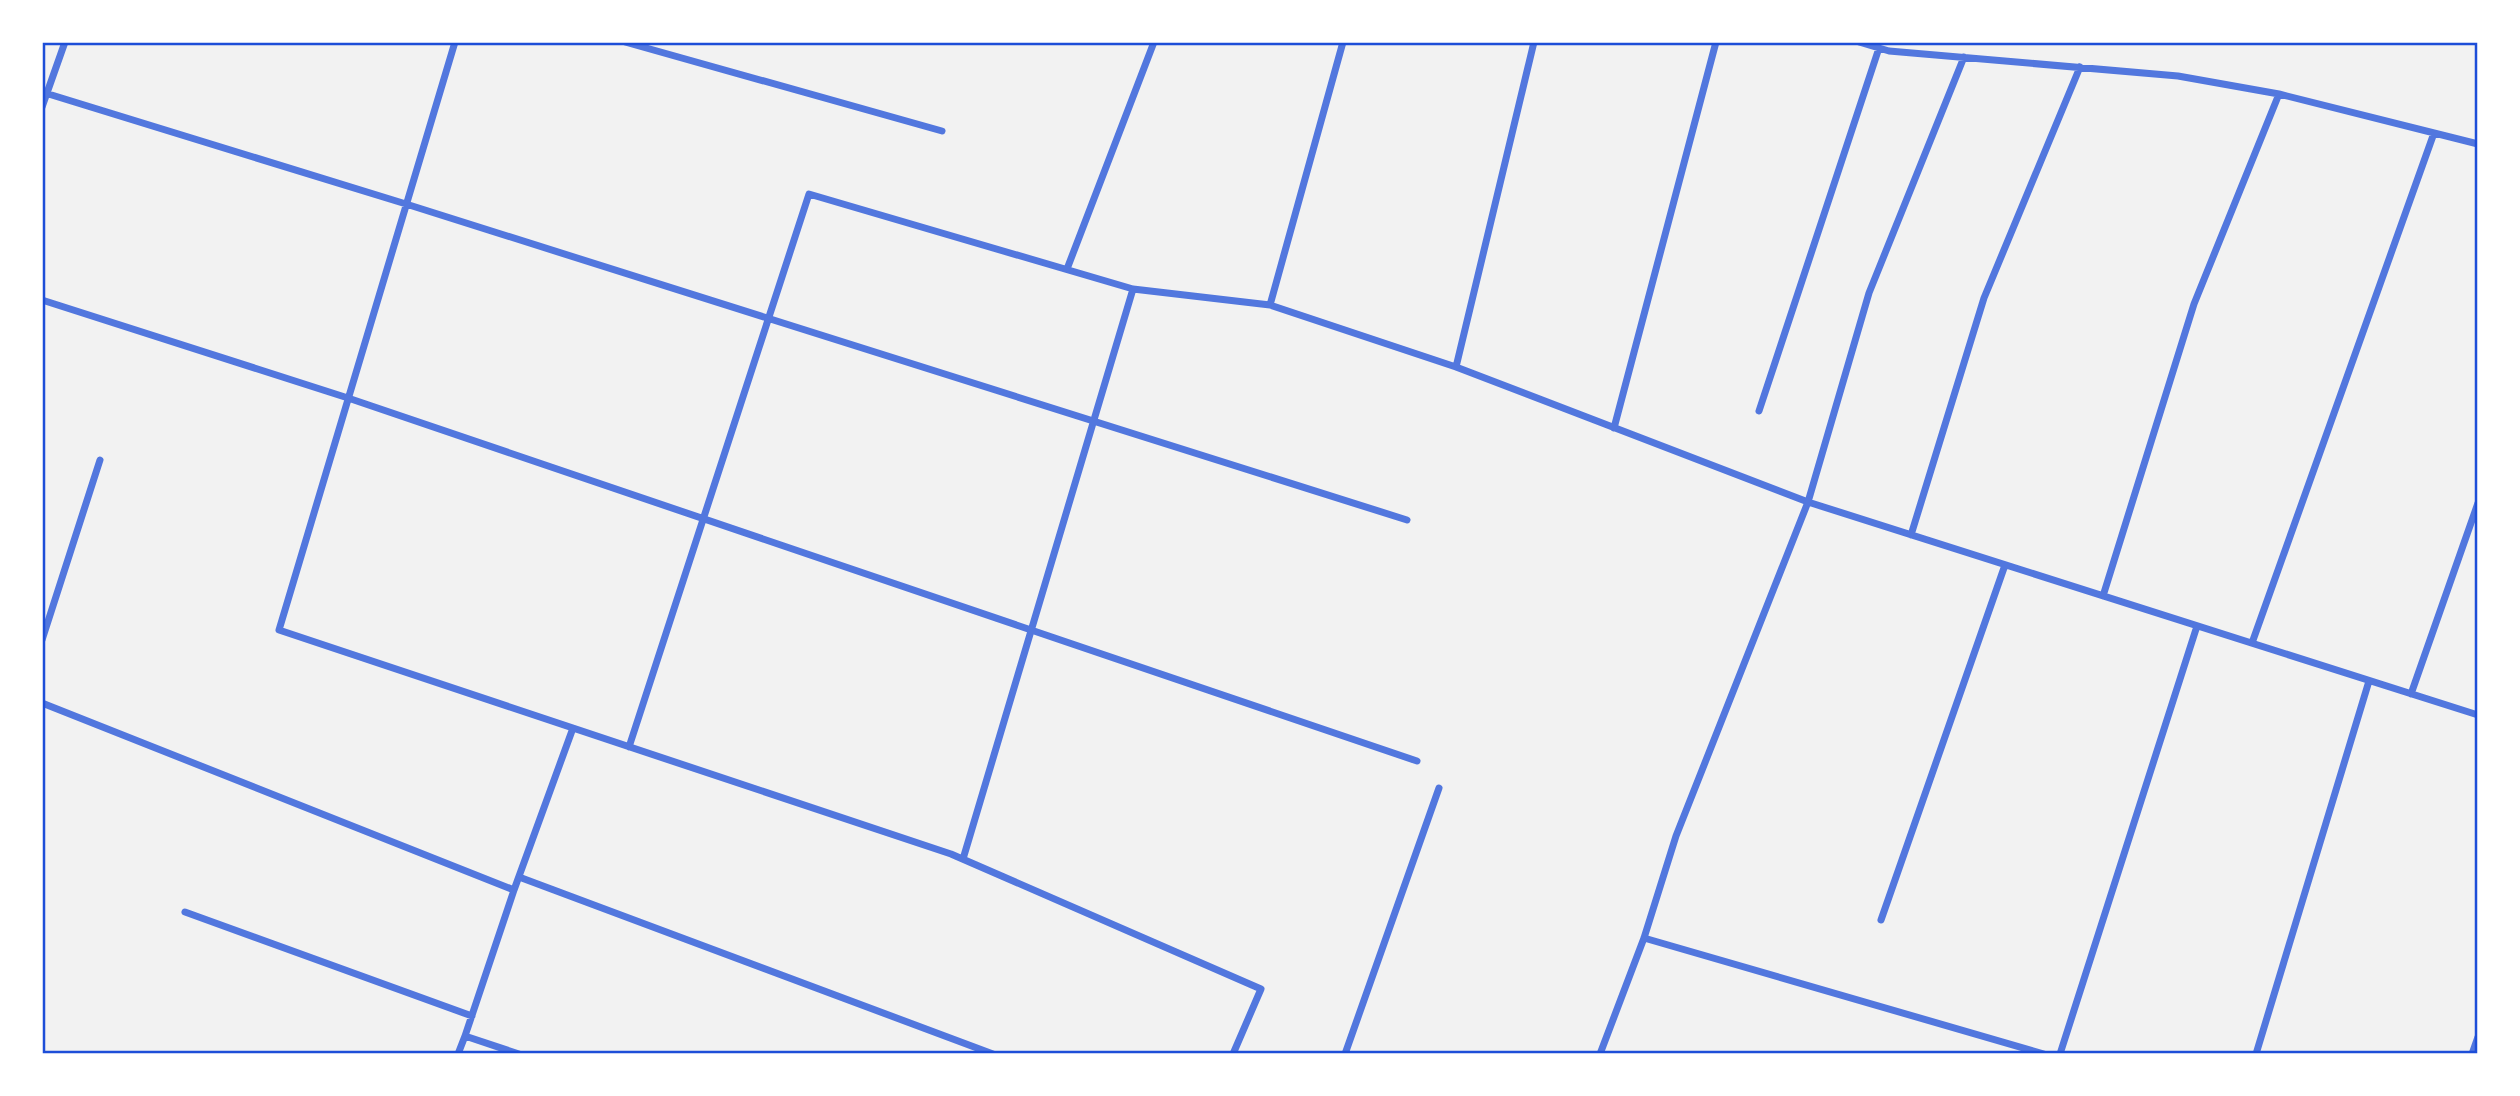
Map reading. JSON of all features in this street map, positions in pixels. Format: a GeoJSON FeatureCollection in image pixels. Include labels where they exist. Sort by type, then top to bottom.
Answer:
{"type":"FeatureCollection","features":[{"type":"Feature","properties":{"kind":"street"},"geometry":{"type":"LineString","coordinates":[[42,107],[44,93],[65,42]]}},
{"type":"Feature","properties":{"kind":"street"},"geometry":{"type":"LineString","coordinates":[[455,42],[279,630],[963,859],[1261,989],[1233,1054]]}},
{"type":"Feature","properties":{"kind":"street"},"geometry":{"type":"LineString","coordinates":[[625,42],[942,131]]}},
{"type":"Feature","properties":{"kind":"street"},"geometry":{"type":"LineString","coordinates":[[1068,270],[1154,42]]}},
{"type":"Feature","properties":{"kind":"street"},"geometry":{"type":"LineString","coordinates":[[1270,305],[1343,42]]}},
{"type":"Feature","properties":{"kind":"street"},"geometry":{"type":"LineString","coordinates":[[1456,368],[1534,42]]}},
{"type":"Feature","properties":{"kind":"street"},"geometry":{"type":"LineString","coordinates":[[1615,428],[1716,42]]}},
{"type":"Feature","properties":{"kind":"street"},"geometry":{"type":"LineString","coordinates":[[1859,42],[1889,51],[2178,76],[2279,94],[2478,144]]}},
{"type":"Feature","properties":{"kind":"street"},"geometry":{"type":"LineString","coordinates":[[1759,411],[1879,48]]}},
{"type":"Feature","properties":{"kind":"street"},"geometry":{"type":"LineString","coordinates":[[1600,1054],[1644,938],[1676,836],[1808,502],[1869,293],[1964,57]]}},
{"type":"Feature","properties":{"kind":"street"},"geometry":{"type":"LineString","coordinates":[[1910,534],[1984,298],[2080,67]]}},
{"type":"Feature","properties":{"kind":"street"},"geometry":{"type":"LineString","coordinates":[[44,93],[406,204],[1407,520]]}},
{"type":"Feature","properties":{"kind":"street"},"geometry":{"type":"LineString","coordinates":[[2103,596],[2194,304],[2279,94]]}},
{"type":"Feature","properties":{"kind":"street"},"geometry":{"type":"LineString","coordinates":[[2252,643],[2434,133]]}},
{"type":"Feature","properties":{"kind":"street"},"geometry":{"type":"LineString","coordinates":[[629,747],[809,194],[1133,289],[1270,305],[1456,368],[1808,502],[2478,715]]}},
{"type":"Feature","properties":{"kind":"street"},"geometry":{"type":"LineString","coordinates":[[963,859],[1133,289]]}},
{"type":"Feature","properties":{"kind":"street"},"geometry":{"type":"LineString","coordinates":[[42,300],[348,398],[1416,761]]}},
{"type":"Feature","properties":{"kind":"street"},"geometry":{"type":"LineString","coordinates":[[42,640],[100,460]]}},
{"type":"Feature","properties":{"kind":"street"},"geometry":{"type":"LineString","coordinates":[[2411,694],[2478,503]]}},
{"type":"Feature","properties":{"kind":"street"},"geometry":{"type":"LineString","coordinates":[[1881,920],[2005,565]]}},
{"type":"Feature","properties":{"kind":"street"},"geometry":{"type":"LineString","coordinates":[[2060,1054],[2197,626]]}},
{"type":"Feature","properties":{"kind":"street"},"geometry":{"type":"LineString","coordinates":[[2256,1054],[2369,681]]}},
{"type":"Feature","properties":{"kind":"street"},"geometry":{"type":"LineString","coordinates":[[42,703],[514,890]]}},
{"type":"Feature","properties":{"kind":"street"},"geometry":{"type":"LineString","coordinates":[[458,1054],[573,728]]}},
{"type":"Feature","properties":{"kind":"street"},"geometry":{"type":"LineString","coordinates":[[1345,1054],[1439,788]]}},
{"type":"Feature","properties":{"kind":"street"},"geometry":{"type":"LineString","coordinates":[[519,877],[993,1054]]}},
{"type":"Feature","properties":{"kind":"street"},"geometry":{"type":"LineString","coordinates":[[185,912],[472,1016]]}},
{"type":"Feature","properties":{"kind":"street"},"geometry":{"type":"LineString","coordinates":[[1644,938],[2044,1054]]}},
{"type":"Feature","properties":{"kind":"street"},"geometry":{"type":"LineString","coordinates":[[465,1036],[519,1054]]}},
{"type":"Feature","properties":{"kind":"street"},"geometry":{"type":"LineString","coordinates":[[2472,1054],[2478,1037]]}}]}
